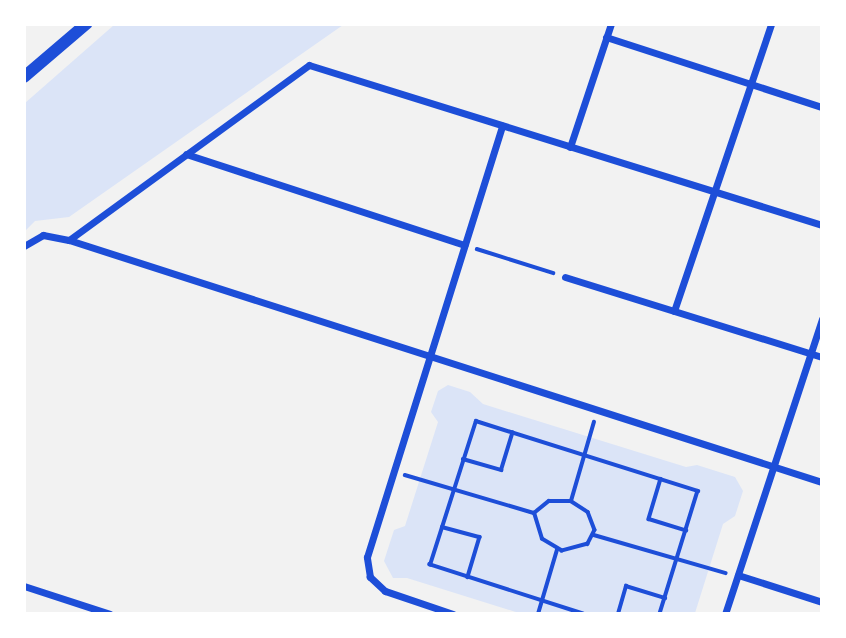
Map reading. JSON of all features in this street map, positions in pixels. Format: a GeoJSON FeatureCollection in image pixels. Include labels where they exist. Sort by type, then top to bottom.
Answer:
{"type":"FeatureCollection","features":[{"type":"Feature","properties":{"kind":"highway"},"geometry":{"type":"LineString","coordinates":[[24,77],[86,24]]}},
{"type":"Feature","properties":{"kind":"street"},"geometry":{"type":"LineString","coordinates":[[570,147],[611,24]]}},
{"type":"Feature","properties":{"kind":"street"},"geometry":{"type":"LineString","coordinates":[[674,311],[771,24]]}},
{"type":"Feature","properties":{"kind":"street"},"geometry":{"type":"LineString","coordinates":[[606,37],[821,107]]}},
{"type":"Feature","properties":{"kind":"street"},"geometry":{"type":"LineString","coordinates":[[69,240],[309,65],[821,225]]}},
{"type":"Feature","properties":{"kind":"street"},"geometry":{"type":"LineString","coordinates":[[453,614],[385,591],[370,577],[367,557],[502,126]]}},
{"type":"Feature","properties":{"kind":"street"},"geometry":{"type":"LineString","coordinates":[[186,154],[465,245]]}},
{"type":"Feature","properties":{"kind":"street"},"geometry":{"type":"LineString","coordinates":[[24,246],[43,235],[69,240],[821,482]]}},
{"type":"Feature","properties":{"kind":"street"},"geometry":{"type":"LineString","coordinates":[[565,276],[821,357]]}},
{"type":"Feature","properties":{"kind":"street"},"geometry":{"type":"LineString","coordinates":[[726,614],[821,319]]}},
{"type":"Feature","properties":{"kind":"street"},"geometry":{"type":"LineString","coordinates":[[738,575],[821,602]]}},
{"type":"Feature","properties":{"kind":"street"},"geometry":{"type":"LineString","coordinates":[[24,586],[83,609],[110,614]]}},
{"type":"Feature","properties":{"kind":"path"},"geometry":{"type":"LineString","coordinates":[[465,245],[565,276]]}},
{"type":"Feature","properties":{"kind":"path"},"geometry":{"type":"LineString","coordinates":[[571,501],[598,411]]}},
{"type":"Feature","properties":{"kind":"path"},"geometry":{"type":"LineString","coordinates":[[583,614],[430,565],[476,421],[698,491],[660,614]]}},
{"type":"Feature","properties":{"kind":"path"},"geometry":{"type":"LineString","coordinates":[[463,459],[501,470],[512,432]]}},
{"type":"Feature","properties":{"kind":"path"},"geometry":{"type":"LineString","coordinates":[[393,472],[534,513]]}},
{"type":"Feature","properties":{"kind":"path"},"geometry":{"type":"LineString","coordinates":[[660,479],[649,519],[686,530]]}},
{"type":"Feature","properties":{"kind":"path"},"geometry":{"type":"LineString","coordinates":[[534,513],[549,501],[571,501],[588,512],[594,535]]}},
{"type":"Feature","properties":{"kind":"path"},"geometry":{"type":"LineString","coordinates":[[534,513],[536,529],[556,550],[578,549],[594,535]]}},
{"type":"Feature","properties":{"kind":"path"},"geometry":{"type":"LineString","coordinates":[[442,527],[480,537],[468,577]]}},
{"type":"Feature","properties":{"kind":"path"},"geometry":{"type":"LineString","coordinates":[[594,535],[738,575]]}},
{"type":"Feature","properties":{"kind":"path"},"geometry":{"type":"LineString","coordinates":[[538,614],[556,550]]}},
{"type":"Feature","properties":{"kind":"path"},"geometry":{"type":"LineString","coordinates":[[618,614],[626,586],[665,598]]}},
{"type":"Feature","properties":{"kind":"shaded area"},"geometry":{"type":"Polygon","coordinates":[[[114,25],[343,25],[69,217],[35,221],[25,231],[25,103],[114,25]]]}},
{"type":"Feature","properties":{"kind":"shaded area"},"geometry":{"type":"Polygon","coordinates":[[[448,385],[470,392],[483,404],[686,467],[697,465],[735,477],[743,491],[735,516],[723,524],[695,613],[519,613],[407,578],[393,578],[384,561],[394,530],[405,526],[438,422],[431,412],[438,391],[448,385]]]}}]}
